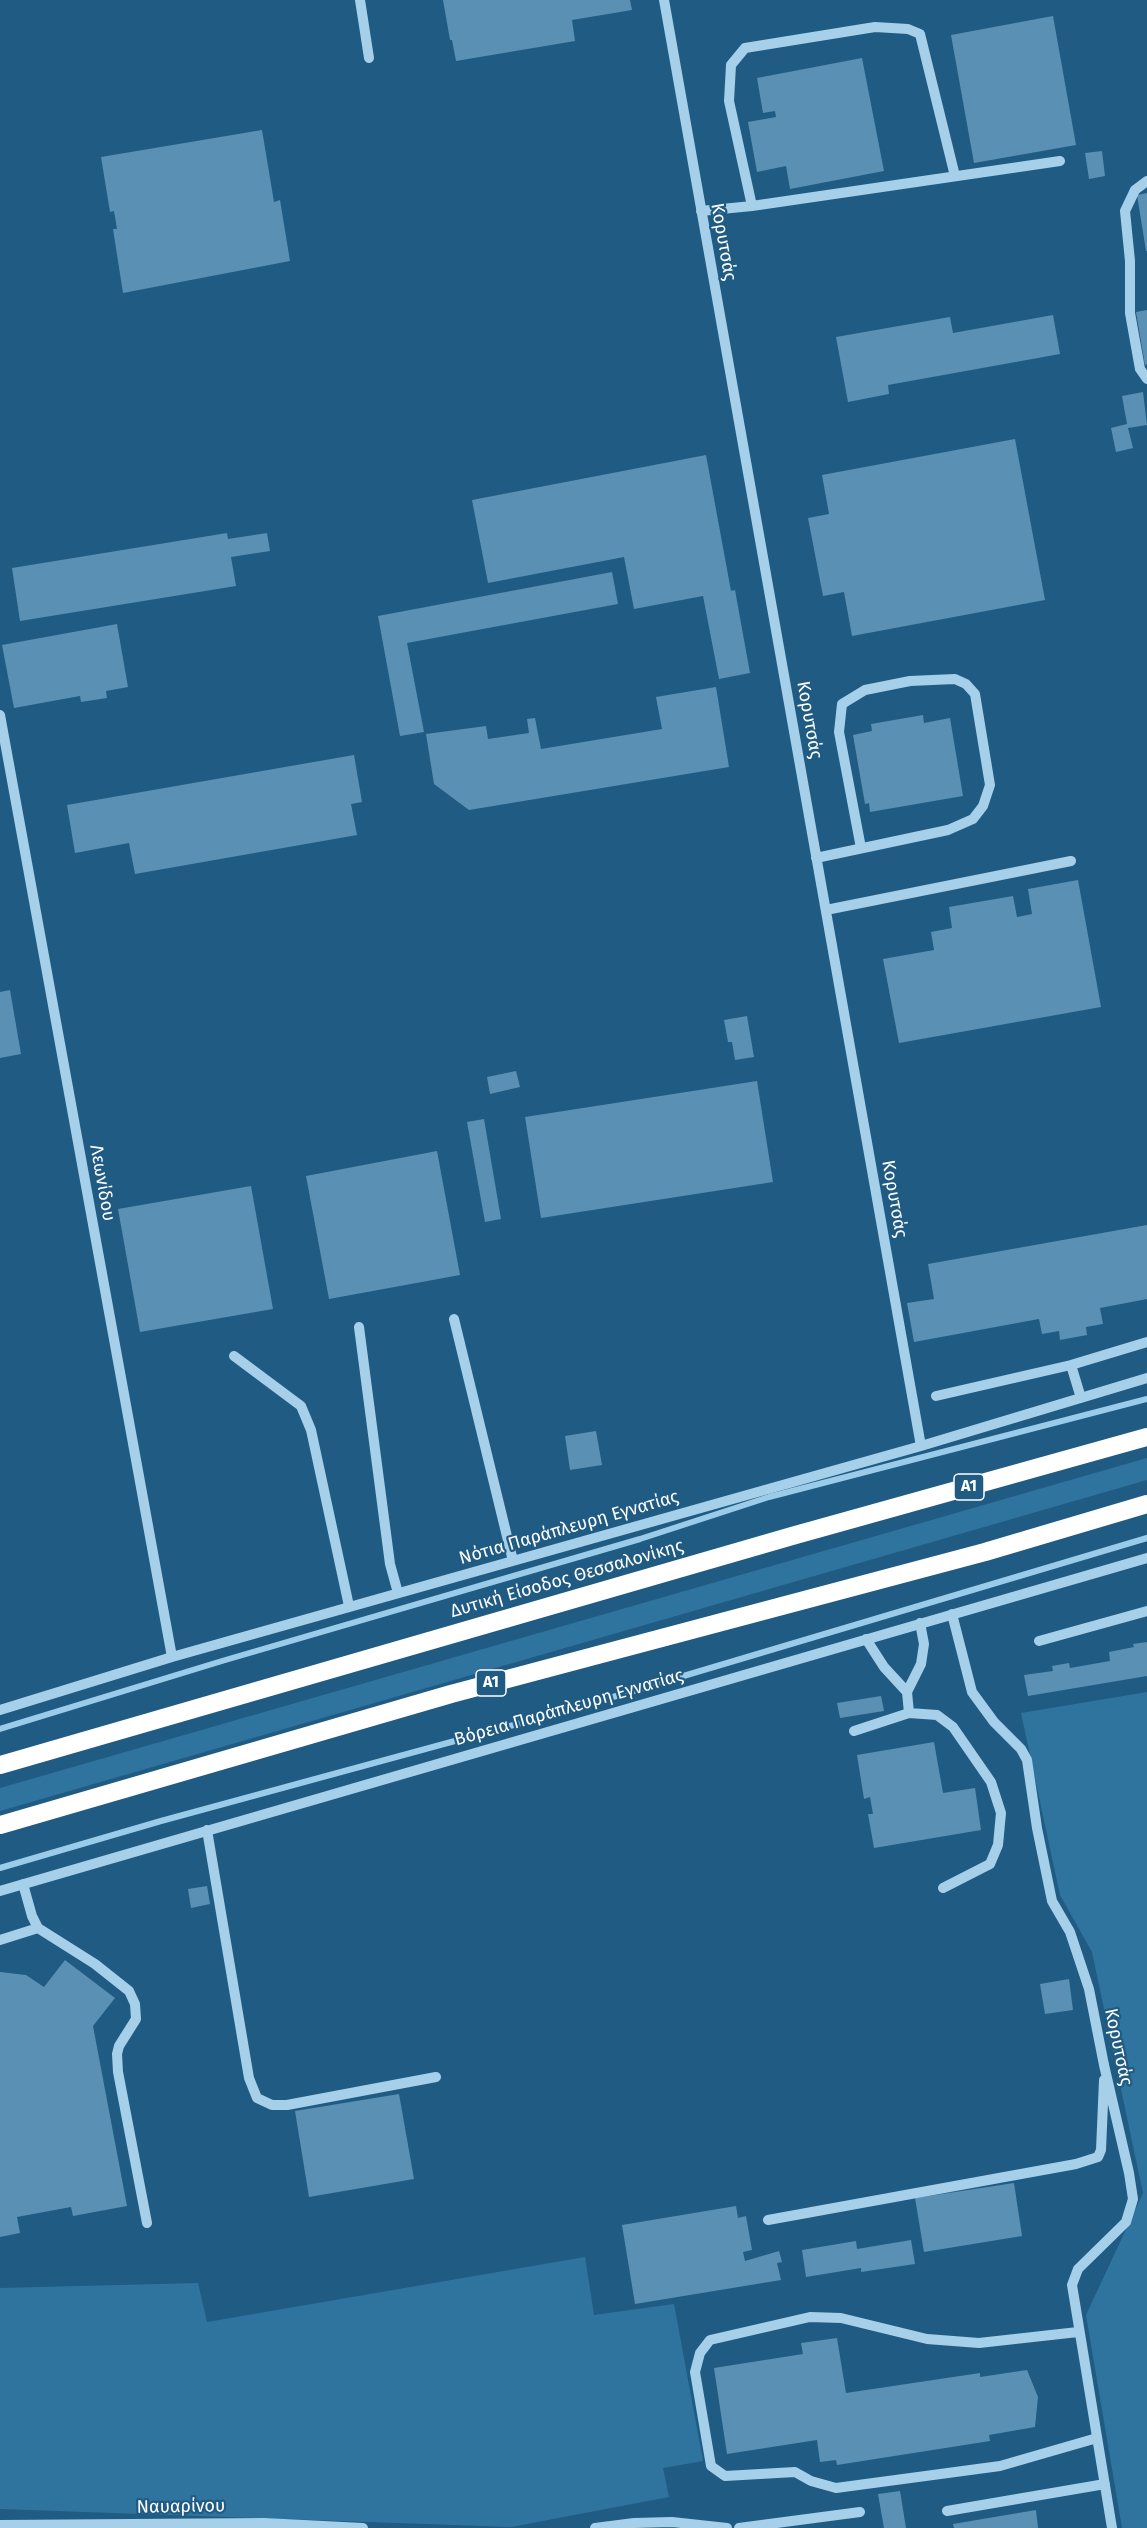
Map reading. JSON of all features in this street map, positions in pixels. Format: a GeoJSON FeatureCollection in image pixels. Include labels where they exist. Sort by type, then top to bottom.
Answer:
{"type":"FeatureCollection","features":[{"type":"Feature","properties":{"kind":"highway","name":"Δυτική Είσοδος Θεσσαλονίκης"},"geometry":{"type":"LineString","coordinates":[[0,1765],[792,1536],[1147,1437]]}},
{"type":"Feature","properties":{"kind":"highway","name":"Α1"},"geometry":{"type":"LineString","coordinates":[[0,1825],[451,1694],[985,1552],[1147,1504]]}},
{"type":"Feature","properties":{"kind":"street"},"geometry":{"type":"LineString","coordinates":[[360,0],[369,58]]}},
{"type":"Feature","properties":{"kind":"street","name":"Κορυτσάς"},"geometry":{"type":"LineString","coordinates":[[664,0],[921,1446]]}},
{"type":"Feature","properties":{"kind":"street"},"geometry":{"type":"LineString","coordinates":[[752,206],[729,101],[731,65],[745,48],[875,27],[908,28],[920,34],[955,176]]}},
{"type":"Feature","properties":{"kind":"street"},"geometry":{"type":"LineString","coordinates":[[701,211],[752,206],[1059,161]]}},
{"type":"Feature","properties":{"kind":"street"},"geometry":{"type":"LineString","coordinates":[[1147,182],[1135,190],[1128,200],[1125,218],[1130,261],[1130,313],[1140,369],[1147,379]]}},
{"type":"Feature","properties":{"kind":"street"},"geometry":{"type":"LineString","coordinates":[[816,858],[948,830],[972,819],[983,806],[990,785],[975,694],[966,684],[955,679],[910,681],[865,690],[842,704],[838,732],[861,848]]}},
{"type":"Feature","properties":{"kind":"street","name":"Λεωνίδου"},"geometry":{"type":"LineString","coordinates":[[0,715],[4,757],[172,1657]]}},
{"type":"Feature","properties":{"kind":"street"},"geometry":{"type":"LineString","coordinates":[[826,910],[1071,861]]}},
{"type":"Feature","properties":{"kind":"street"},"geometry":{"type":"LineString","coordinates":[[454,1319],[513,1561]]}},
{"type":"Feature","properties":{"kind":"street"},"geometry":{"type":"LineString","coordinates":[[359,1327],[390,1564],[398,1593]]}},
{"type":"Feature","properties":{"kind":"street"},"geometry":{"type":"LineString","coordinates":[[936,1396],[1071,1365],[1147,1342]]}},
{"type":"Feature","properties":{"kind":"street"},"geometry":{"type":"LineString","coordinates":[[234,1356],[301,1406],[310,1430],[349,1606]]}},
{"type":"Feature","properties":{"kind":"street"},"geometry":{"type":"LineString","coordinates":[[1071,1365],[1081,1398]]}},
{"type":"Feature","properties":{"kind":"street","name":"Νότια Παράπλευρη Εγνατίας"},"geometry":{"type":"LineString","coordinates":[[0,1710],[172,1657],[921,1446],[1147,1378]]}},
{"type":"Feature","properties":{"kind":"street","name":"Βόρεια Παράπλευρη Εγνατίας"},"geometry":{"type":"LineString","coordinates":[[0,1891],[1147,1558]]}},
{"type":"Feature","properties":{"kind":"street"},"geometry":{"type":"LineString","coordinates":[[1039,1641],[1147,1611]]}},
{"type":"Feature","properties":{"kind":"street","name":"Κορυτσάς"},"geometry":{"type":"LineString","coordinates":[[952,1614],[972,1692],[994,1722],[1022,1749],[1027,1760],[1037,1828],[1052,1901],[1070,1932],[1089,1989],[1129,2173],[1133,2199],[1126,2222],[1078,2269],[1072,2285],[1078,2332],[1113,2528]]}},
{"type":"Feature","properties":{"kind":"street"},"geometry":{"type":"LineString","coordinates":[[909,1713],[907,1692],[921,1664],[924,1644],[920,1623]]}},
{"type":"Feature","properties":{"kind":"street"},"geometry":{"type":"LineString","coordinates":[[866,1639],[884,1667],[907,1692]]}},
{"type":"Feature","properties":{"kind":"street"},"geometry":{"type":"LineString","coordinates":[[854,1731],[909,1713],[937,1715],[953,1727],[991,1782],[1001,1813],[998,1845],[990,1864],[944,1888]]}},
{"type":"Feature","properties":{"kind":"street"},"geometry":{"type":"LineString","coordinates":[[207,1830],[249,2078],[257,2098],[272,2105],[287,2105],[436,2077]]}},
{"type":"Feature","properties":{"kind":"street"},"geometry":{"type":"LineString","coordinates":[[23,1884],[32,1916],[38,1928],[95,1964],[129,1991],[135,2004],[136,2019],[119,2046],[117,2054],[118,2072],[147,2223]]}},
{"type":"Feature","properties":{"kind":"street"},"geometry":{"type":"LineString","coordinates":[[0,1940],[38,1928]]}},
{"type":"Feature","properties":{"kind":"street"},"geometry":{"type":"LineString","coordinates":[[768,2220],[1076,2164],[1098,2157],[1102,2142],[1104,2065]]}},
{"type":"Feature","properties":{"kind":"street"},"geometry":{"type":"LineString","coordinates":[[1078,2332],[979,2343],[927,2339],[841,2318],[810,2317],[710,2340],[700,2353],[695,2372],[711,2466],[725,2476],[795,2472],[811,2481],[836,2488],[1000,2466],[1096,2438]]}},
{"type":"Feature","properties":{"kind":"street"},"geometry":{"type":"LineString","coordinates":[[947,2511],[1105,2484]]}},
{"type":"Feature","properties":{"kind":"street"},"geometry":{"type":"LineString","coordinates":[[739,2528],[860,2512]]}},
{"type":"Feature","properties":{"kind":"street"},"geometry":{"type":"LineString","coordinates":[[595,2528],[634,2523],[672,2522],[727,2528]]}},
{"type":"Feature","properties":{"kind":"street","name":"Ναυαρίνου"},"geometry":{"type":"LineString","coordinates":[[0,2525],[264,2523],[363,2528]]}},
{"type":"Feature","properties":{"kind":"shaded area"},"geometry":{"type":"Polygon","coordinates":[[[1147,1458],[1147,1480],[0,1811],[0,1788],[1147,1458]]]}},
{"type":"Feature","properties":{"kind":"shaded area"},"geometry":{"type":"Polygon","coordinates":[[[1147,1692],[1147,2528],[1122,2528],[1086,2315],[1143,2193],[1092,1952],[1060,1895],[1021,1713],[1147,1692]]]}},
{"type":"Feature","properties":{"kind":"shaded area"},"geometry":{"type":"Polygon","coordinates":[[[585,2257],[594,2315],[674,2304],[703,2461],[663,2468],[669,2497],[511,2527],[0,2509],[0,2288],[198,2283],[207,2322],[585,2257]]]}},
{"type":"Feature","properties":{"kind":"building"},"geometry":{"type":"Polygon","coordinates":[[[443,0],[630,0],[632,10],[572,20],[575,41],[456,61],[443,0]]]}},
{"type":"Feature","properties":{"kind":"building"},"geometry":{"type":"Polygon","coordinates":[[[1053,16],[1076,145],[974,163],[951,35],[1053,16]]]}},
{"type":"Feature","properties":{"kind":"building"},"geometry":{"type":"Polygon","coordinates":[[[862,58],[884,171],[790,189],[786,166],[757,172],[748,122],[776,117],[775,111],[763,113],[757,78],[862,58]]]}},
{"type":"Feature","properties":{"kind":"building"},"geometry":{"type":"Polygon","coordinates":[[[262,130],[274,202],[280,200],[290,261],[123,293],[113,229],[117,229],[114,211],[110,212],[101,157],[262,130]]]}},
{"type":"Feature","properties":{"kind":"building"},"geometry":{"type":"Polygon","coordinates":[[[1102,151],[1105,176],[1089,179],[1085,153],[1102,151]]]}},
{"type":"Feature","properties":{"kind":"building"},"geometry":{"type":"Polygon","coordinates":[[[1147,193],[1147,251],[1146,251],[1137,195],[1147,193]]]}},
{"type":"Feature","properties":{"kind":"building"},"geometry":{"type":"Polygon","coordinates":[[[1147,310],[1147,364],[1145,365],[1136,312],[1147,310]]]}},
{"type":"Feature","properties":{"kind":"building"},"geometry":{"type":"Polygon","coordinates":[[[1053,315],[1060,354],[888,385],[889,394],[848,402],[836,337],[950,317],[953,333],[1053,315]]]}},
{"type":"Feature","properties":{"kind":"building"},"geometry":{"type":"Polygon","coordinates":[[[1143,392],[1147,425],[1128,428],[1133,448],[1116,452],[1111,428],[1127,424],[1122,396],[1143,392]]]}},
{"type":"Feature","properties":{"kind":"building"},"geometry":{"type":"Polygon","coordinates":[[[1015,439],[1045,600],[852,636],[844,592],[823,596],[808,518],[829,514],[822,475],[1015,439]]]}},
{"type":"Feature","properties":{"kind":"building"},"geometry":{"type":"Polygon","coordinates":[[[706,455],[731,591],[735,590],[750,673],[719,679],[703,596],[634,609],[624,557],[488,583],[472,500],[706,455]]]}},
{"type":"Feature","properties":{"kind":"building"},"geometry":{"type":"Polygon","coordinates":[[[227,533],[228,539],[267,533],[270,551],[231,557],[236,586],[20,621],[12,568],[227,533]]]}},
{"type":"Feature","properties":{"kind":"building"},"geometry":{"type":"Polygon","coordinates":[[[612,572],[618,604],[407,643],[424,732],[400,736],[378,616],[612,572]]]}},
{"type":"Feature","properties":{"kind":"building"},"geometry":{"type":"Polygon","coordinates":[[[117,624],[128,687],[106,691],[107,698],[81,702],[80,696],[14,708],[2,645],[117,624]]]}},
{"type":"Feature","properties":{"kind":"building"},"geometry":{"type":"Polygon","coordinates":[[[716,687],[729,767],[469,810],[434,784],[426,734],[486,726],[488,739],[529,733],[527,719],[535,718],[541,749],[662,729],[656,697],[716,687]]]}},
{"type":"Feature","properties":{"kind":"building"},"geometry":{"type":"Polygon","coordinates":[[[923,715],[924,723],[950,718],[963,796],[870,812],[869,803],[865,804],[853,735],[872,731],[871,724],[923,715]]]}},
{"type":"Feature","properties":{"kind":"building"},"geometry":{"type":"Polygon","coordinates":[[[354,755],[362,802],[351,804],[357,835],[135,874],[129,843],[75,853],[67,805],[354,755]]]}},
{"type":"Feature","properties":{"kind":"building"},"geometry":{"type":"Polygon","coordinates":[[[1078,880],[1101,1007],[899,1043],[883,959],[934,950],[931,932],[952,928],[949,907],[1013,896],[1017,917],[1032,914],[1028,889],[1078,880]]]}},
{"type":"Feature","properties":{"kind":"building"},"geometry":{"type":"Polygon","coordinates":[[[10,990],[21,1054],[0,1058],[0,992],[10,990]]]}},
{"type":"Feature","properties":{"kind":"building"},"geometry":{"type":"Polygon","coordinates":[[[747,1016],[754,1057],[735,1060],[732,1042],[728,1042],[724,1020],[747,1016]]]}},
{"type":"Feature","properties":{"kind":"building"},"geometry":{"type":"Polygon","coordinates":[[[516,1071],[520,1087],[490,1094],[487,1077],[516,1071]]]}},
{"type":"Feature","properties":{"kind":"building"},"geometry":{"type":"Polygon","coordinates":[[[757,1081],[773,1182],[541,1218],[525,1117],[757,1081]]]}},
{"type":"Feature","properties":{"kind":"building"},"geometry":{"type":"Polygon","coordinates":[[[484,1119],[501,1219],[485,1222],[467,1122],[484,1119]]]}},
{"type":"Feature","properties":{"kind":"building"},"geometry":{"type":"Polygon","coordinates":[[[437,1151],[460,1275],[329,1299],[306,1176],[437,1151]]]}},
{"type":"Feature","properties":{"kind":"building"},"geometry":{"type":"Polygon","coordinates":[[[251,1186],[273,1309],[140,1332],[118,1209],[251,1186]]]}},
{"type":"Feature","properties":{"kind":"building"},"geometry":{"type":"Polygon","coordinates":[[[1147,1225],[1147,1299],[1100,1308],[1103,1324],[1086,1327],[1087,1335],[1060,1340],[1059,1331],[1042,1334],[1039,1319],[914,1342],[907,1303],[934,1299],[928,1264],[1147,1225]]]}},
{"type":"Feature","properties":{"kind":"building"},"geometry":{"type":"Polygon","coordinates":[[[596,1431],[602,1465],[570,1470],[565,1436],[596,1431]]]}},
{"type":"Feature","properties":{"kind":"building"},"geometry":{"type":"Polygon","coordinates":[[[1147,1642],[1147,1676],[1028,1696],[1024,1675],[1053,1671],[1052,1666],[1069,1663],[1070,1668],[1110,1661],[1109,1652],[1147,1642]]]}},
{"type":"Feature","properties":{"kind":"building"},"geometry":{"type":"Polygon","coordinates":[[[881,1696],[884,1711],[840,1718],[837,1703],[881,1696]]]}},
{"type":"Feature","properties":{"kind":"building"},"geometry":{"type":"Polygon","coordinates":[[[934,1742],[943,1793],[975,1788],[981,1830],[874,1848],[868,1814],[873,1814],[870,1797],[864,1799],[857,1755],[934,1742]]]}},
{"type":"Feature","properties":{"kind":"building"},"geometry":{"type":"Polygon","coordinates":[[[207,1886],[210,1904],[191,1908],[188,1889],[207,1886]]]}},
{"type":"Feature","properties":{"kind":"building"},"geometry":{"type":"Polygon","coordinates":[[[65,1960],[115,1998],[93,2026],[127,2206],[73,2216],[71,2207],[17,2217],[20,2233],[0,2237],[0,1972],[26,1975],[44,1987],[65,1960]]]}},
{"type":"Feature","properties":{"kind":"building"},"geometry":{"type":"Polygon","coordinates":[[[1069,1979],[1073,2010],[1045,2014],[1040,1984],[1069,1979]]]}},
{"type":"Feature","properties":{"kind":"building"},"geometry":{"type":"Polygon","coordinates":[[[399,2094],[414,2179],[309,2197],[295,2111],[399,2094]]]}},
{"type":"Feature","properties":{"kind":"building"},"geometry":{"type":"Polygon","coordinates":[[[1014,2183],[1022,2236],[924,2252],[915,2198],[1014,2183]]]}},
{"type":"Feature","properties":{"kind":"building"},"geometry":{"type":"Polygon","coordinates":[[[736,2206],[738,2218],[746,2216],[752,2250],[743,2252],[745,2261],[779,2251],[782,2262],[777,2263],[781,2280],[635,2304],[622,2225],[736,2206]]]}},
{"type":"Feature","properties":{"kind":"building"},"geometry":{"type":"Polygon","coordinates":[[[911,2240],[915,2264],[861,2272],[861,2268],[806,2277],[802,2250],[856,2241],[857,2249],[911,2240]]]}},
{"type":"Feature","properties":{"kind":"building"},"geometry":{"type":"Polygon","coordinates":[[[837,2338],[846,2393],[980,2373],[980,2377],[1027,2370],[1038,2397],[1035,2427],[989,2435],[990,2441],[837,2465],[836,2460],[820,2462],[817,2440],[727,2454],[714,2368],[803,2354],[801,2343],[837,2338]]]}},
{"type":"Feature","properties":{"kind":"building"},"geometry":{"type":"Polygon","coordinates":[[[900,2491],[906,2528],[884,2528],[878,2494],[900,2491]]]}},
{"type":"Feature","properties":{"kind":"building"},"geometry":{"type":"Polygon","coordinates":[[[1036,2510],[1038,2528],[954,2528],[953,2524],[1036,2510]]]}},
{"type":"Feature","properties":{"kind":"waterway"},"geometry":{"type":"LineString","coordinates":[[0,1729],[222,1661],[640,1539],[769,1497],[1147,1399]]}},
{"type":"Feature","properties":{"kind":"waterway"},"geometry":{"type":"LineString","coordinates":[[0,1868],[161,1821],[576,1708],[1147,1538]]}}]}
